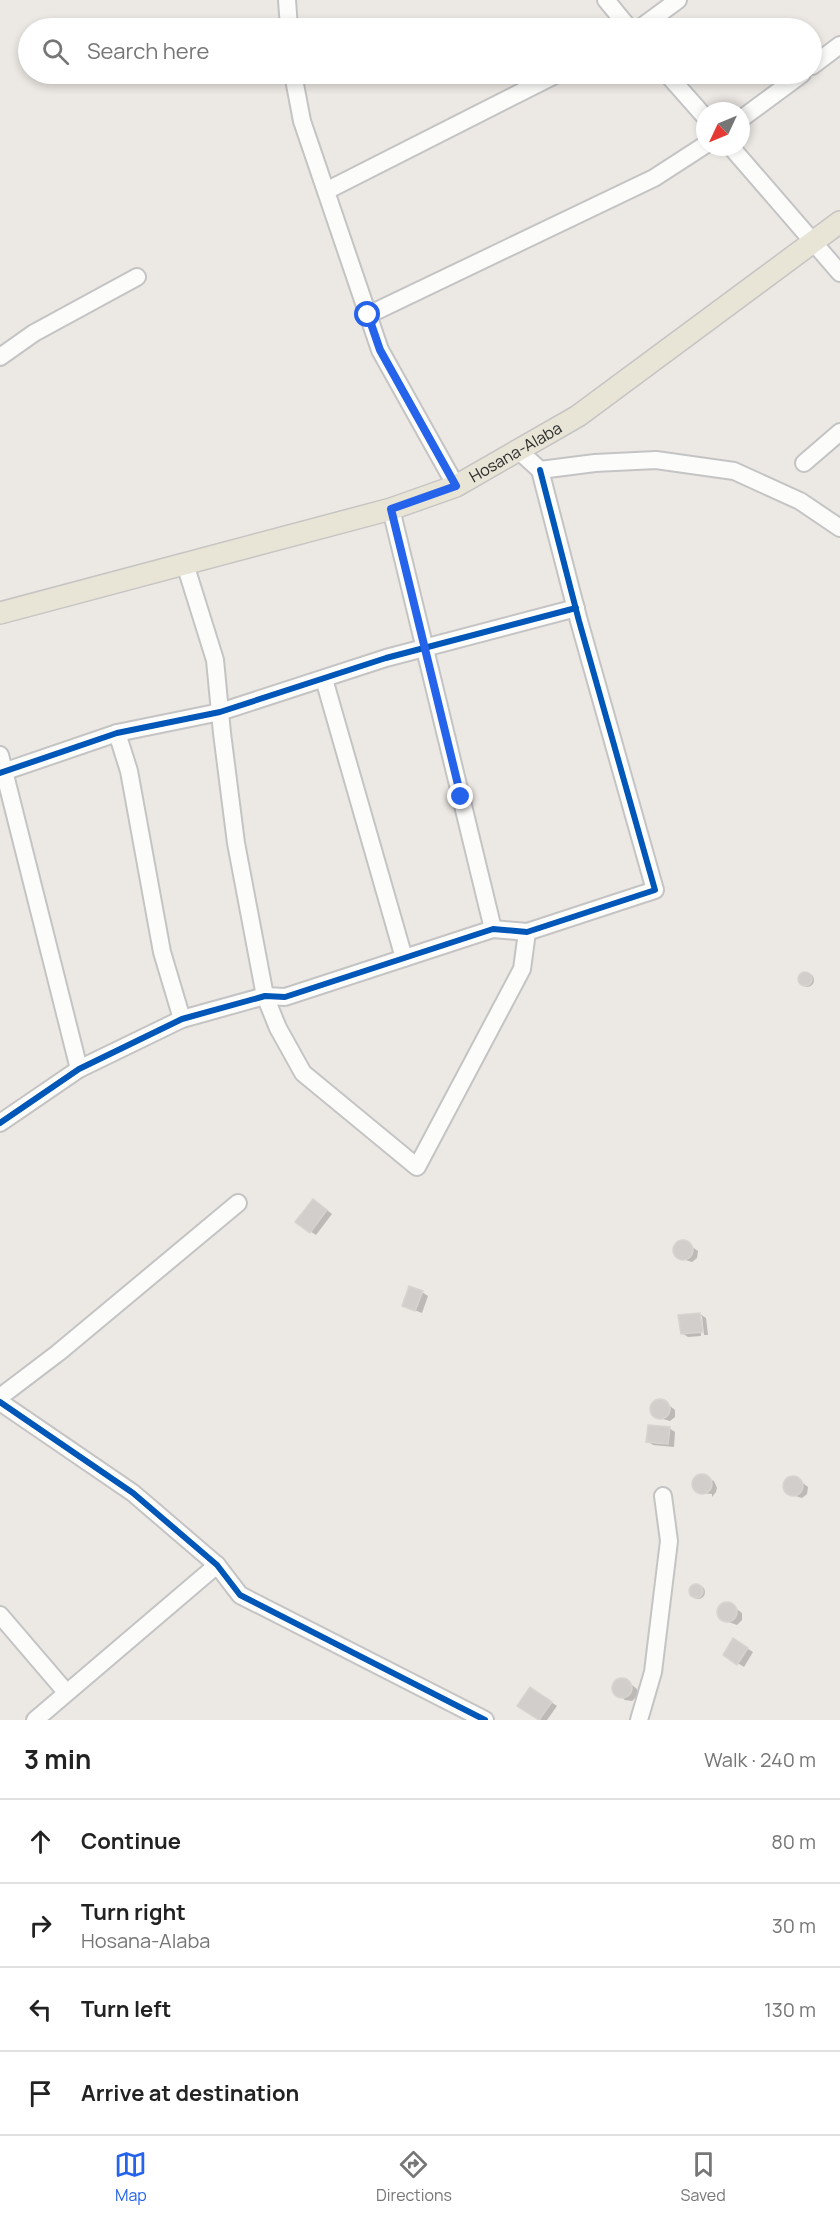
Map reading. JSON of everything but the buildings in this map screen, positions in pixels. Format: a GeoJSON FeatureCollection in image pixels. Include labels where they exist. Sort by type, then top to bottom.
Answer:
{"type":"FeatureCollection","features":[{"type":"Feature","properties":{"kind":"main road","name":"Hosana-Alaba"},"geometry":{"type":"LineString","coordinates":[[0,613],[391,509],[456,486],[578,416],[840,222]]}},
{"type":"Feature","properties":{"kind":"street"},"geometry":{"type":"LineString","coordinates":[[287,0],[288,18]]}},
{"type":"Feature","properties":{"kind":"street"},"geometry":{"type":"LineString","coordinates":[[606,0],[621,18]]}},
{"type":"Feature","properties":{"kind":"street"},"geometry":{"type":"LineString","coordinates":[[654,18],[678,0]]}},
{"type":"Feature","properties":{"kind":"street"},"geometry":{"type":"LineString","coordinates":[[822,58],[840,45]]}},
{"type":"Feature","properties":{"kind":"street"},"geometry":{"type":"LineString","coordinates":[[294,84],[302,121],[380,350],[456,486]]}},
{"type":"Feature","properties":{"kind":"street"},"geometry":{"type":"LineString","coordinates":[[326,191],[537,84]]}},
{"type":"Feature","properties":{"kind":"street"},"geometry":{"type":"LineString","coordinates":[[676,84],[696,107]]}},
{"type":"Feature","properties":{"kind":"street"},"geometry":{"type":"LineString","coordinates":[[750,112],[788,84]]}},
{"type":"Feature","properties":{"kind":"street"},"geometry":{"type":"LineString","coordinates":[[368,315],[654,178],[696,151]]}},
{"type":"Feature","properties":{"kind":"street"},"geometry":{"type":"LineString","coordinates":[[739,156],[840,273]]}},
{"type":"Feature","properties":{"kind":"street"},"geometry":{"type":"LineString","coordinates":[[0,357],[34,333],[137,278]]}},
{"type":"Feature","properties":{"kind":"street"},"geometry":{"type":"LineString","coordinates":[[804,463],[840,432]]}},
{"type":"Feature","properties":{"kind":"street"},"geometry":{"type":"LineString","coordinates":[[0,1123],[79,1069],[182,1019],[265,996],[285,997],[493,929],[527,933],[655,890],[540,470],[518,450]]}},
{"type":"Feature","properties":{"kind":"street"},"geometry":{"type":"LineString","coordinates":[[540,470],[595,463],[656,460],[734,471],[800,501],[840,528]]}},
{"type":"Feature","properties":{"kind":"street"},"geometry":{"type":"LineString","coordinates":[[391,509],[493,929]]}},
{"type":"Feature","properties":{"kind":"street"},"geometry":{"type":"LineString","coordinates":[[185,564],[215,660],[236,843],[265,996],[278,1028],[303,1073],[417,1167],[522,969],[527,933]]}},
{"type":"Feature","properties":{"kind":"street"},"geometry":{"type":"LineString","coordinates":[[79,1069],[1,766],[117,733],[220,712],[424,648],[576,608]]}},
{"type":"Feature","properties":{"kind":"street"},"geometry":{"type":"LineString","coordinates":[[324,679],[404,958]]}},
{"type":"Feature","properties":{"kind":"street"},"geometry":{"type":"LineString","coordinates":[[117,733],[129,771],[162,952],[182,1019]]}},
{"type":"Feature","properties":{"kind":"street"},"geometry":{"type":"LineString","coordinates":[[0,1397],[58,1353],[238,1203]]}},
{"type":"Feature","properties":{"kind":"street"},"geometry":{"type":"LineString","coordinates":[[0,1402],[133,1493],[217,1565],[240,1595],[485,1720]]}},
{"type":"Feature","properties":{"kind":"street"},"geometry":{"type":"LineString","coordinates":[[639,1720],[653,1672],[669,1541],[663,1496]]}},
{"type":"Feature","properties":{"kind":"street"},"geometry":{"type":"LineString","coordinates":[[35,1720],[217,1565]]}},
{"type":"Feature","properties":{"kind":"street"},"geometry":{"type":"LineString","coordinates":[[0,1615],[66,1692]]}},
{"type":"Feature","properties":{"kind":"cycle path"},"geometry":{"type":"LineString","coordinates":[[0,1123],[79,1069],[182,1019],[265,996],[285,997],[493,929],[527,932],[655,890],[579,621],[540,470]]}},
{"type":"Feature","properties":{"kind":"cycle path"},"geometry":{"type":"LineString","coordinates":[[0,773],[117,733],[220,712],[386,658],[576,608]]}},
{"type":"Feature","properties":{"kind":"cycle path"},"geometry":{"type":"LineString","coordinates":[[0,1402],[133,1493],[217,1565],[240,1595],[485,1720]]}},
{"type":"Feature","properties":{"kind":"route"},"geometry":{"type":"LineString","coordinates":[[368,315],[380,350],[456,486],[391,509],[461,797]]}}]}
